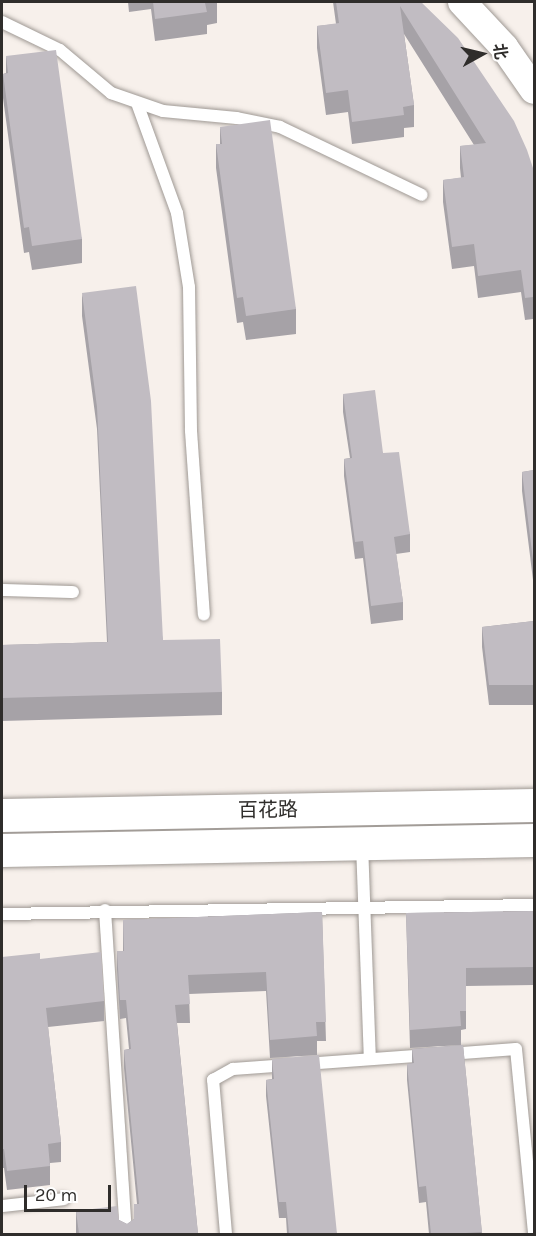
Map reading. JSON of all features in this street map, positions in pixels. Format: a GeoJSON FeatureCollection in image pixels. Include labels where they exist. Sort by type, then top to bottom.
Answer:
{"type":"FeatureCollection","features":[{"type":"Feature","properties":{"kind":"main road","name":"百花路"},"geometry":{"type":"LineString","coordinates":[[2,815],[534,805]]}},
{"type":"Feature","properties":{"kind":"main road","name":"百花路"},"geometry":{"type":"LineString","coordinates":[[2,850],[534,840]]}},
{"type":"Feature","properties":{"kind":"street"},"geometry":{"type":"LineString","coordinates":[[462,2],[504,47],[534,90]]}},
{"type":"Feature","properties":{"kind":"lane"},"geometry":{"type":"LineString","coordinates":[[2,22],[60,50],[111,93],[137,103],[188,116],[237,118],[280,127],[422,195]]}},
{"type":"Feature","properties":{"kind":"lane"},"geometry":{"type":"LineString","coordinates":[[137,103],[177,213],[189,287],[191,430],[204,615]]}},
{"type":"Feature","properties":{"kind":"lane"},"geometry":{"type":"LineString","coordinates":[[2,590],[73,592]]}},
{"type":"Feature","properties":{"kind":"lane"},"geometry":{"type":"LineString","coordinates":[[362,843],[370,1059]]}},
{"type":"Feature","properties":{"kind":"lane"},"geometry":{"type":"LineString","coordinates":[[2,914],[105,910],[534,905]]}},
{"type":"Feature","properties":{"kind":"lane"},"geometry":{"type":"LineString","coordinates":[[105,910],[126,1234]]}},
{"type":"Feature","properties":{"kind":"lane"},"geometry":{"type":"LineString","coordinates":[[226,1234],[213,1080],[233,1069],[516,1049],[534,1234]]}},
{"type":"Feature","properties":{"kind":"lane"},"geometry":{"type":"LineString","coordinates":[[2,1206],[64,1199]]}},
{"type":"Feature","properties":{"kind":"building"},"geometry":{"type":"Polygon","coordinates":[[[153,2],[217,2],[205,3],[207,12],[155,19],[153,2]]]}},
{"type":"Feature","properties":{"kind":"building"},"geometry":{"type":"Polygon","coordinates":[[[336,2],[421,2],[458,38],[514,121],[534,171],[534,306],[533,297],[525,298],[521,270],[478,276],[474,244],[452,247],[443,180],[464,177],[460,146],[486,143],[400,6],[414,105],[403,107],[404,115],[352,122],[348,90],[326,93],[317,26],[339,23],[336,2]]]}},
{"type":"Feature","properties":{"kind":"building"},"geometry":{"type":"Polygon","coordinates":[[[56,50],[82,239],[32,246],[29,227],[24,228],[3,74],[8,73],[6,56],[56,50]]]}},
{"type":"Feature","properties":{"kind":"building"},"geometry":{"type":"Polygon","coordinates":[[[270,120],[296,309],[246,316],[243,297],[237,298],[216,144],[222,144],[220,127],[270,120]]]}},
{"type":"Feature","properties":{"kind":"building"},"geometry":{"type":"Polygon","coordinates":[[[136,286],[151,401],[163,640],[220,639],[222,692],[2,698],[2,645],[108,642],[97,407],[82,293],[136,286]]]}},
{"type":"Feature","properties":{"kind":"building"},"geometry":{"type":"Polygon","coordinates":[[[375,390],[383,453],[399,452],[410,534],[394,537],[403,602],[371,606],[363,541],[355,542],[344,459],[352,458],[343,394],[375,390]]]}},
{"type":"Feature","properties":{"kind":"building"},"geometry":{"type":"Polygon","coordinates":[[[534,470],[534,568],[522,472],[534,470]]]}},
{"type":"Feature","properties":{"kind":"building"},"geometry":{"type":"Polygon","coordinates":[[[534,621],[534,685],[489,685],[482,627],[534,621]]]}},
{"type":"Feature","properties":{"kind":"building"},"geometry":{"type":"Polygon","coordinates":[[[534,911],[534,967],[466,968],[466,1011],[460,1011],[461,1026],[410,1030],[406,913],[534,911]]]}},
{"type":"Feature","properties":{"kind":"building"},"geometry":{"type":"Polygon","coordinates":[[[322,912],[326,1022],[316,1022],[317,1036],[270,1040],[266,972],[188,975],[190,1004],[175,1005],[198,1234],[79,1234],[76,1211],[117,1206],[119,1220],[127,1224],[134,1219],[134,1204],[139,1204],[124,1050],[131,1049],[126,1000],[120,1000],[117,951],[124,951],[123,920],[322,912]]]}},
{"type":"Feature","properties":{"kind":"building"},"geometry":{"type":"Polygon","coordinates":[[[101,952],[104,1001],[46,1008],[61,1142],[48,1144],[50,1166],[7,1171],[4,1149],[2,1149],[2,957],[40,953],[40,959],[101,952]]]}},
{"type":"Feature","properties":{"kind":"building"},"geometry":{"type":"Polygon","coordinates":[[[463,1045],[482,1232],[431,1234],[426,1186],[419,1187],[407,1064],[414,1063],[412,1049],[463,1045]]]}},
{"type":"Feature","properties":{"kind":"building"},"geometry":{"type":"Polygon","coordinates":[[[319,1055],[337,1234],[289,1234],[286,1202],[279,1202],[266,1080],[274,1079],[272,1059],[319,1055]]]}}]}
